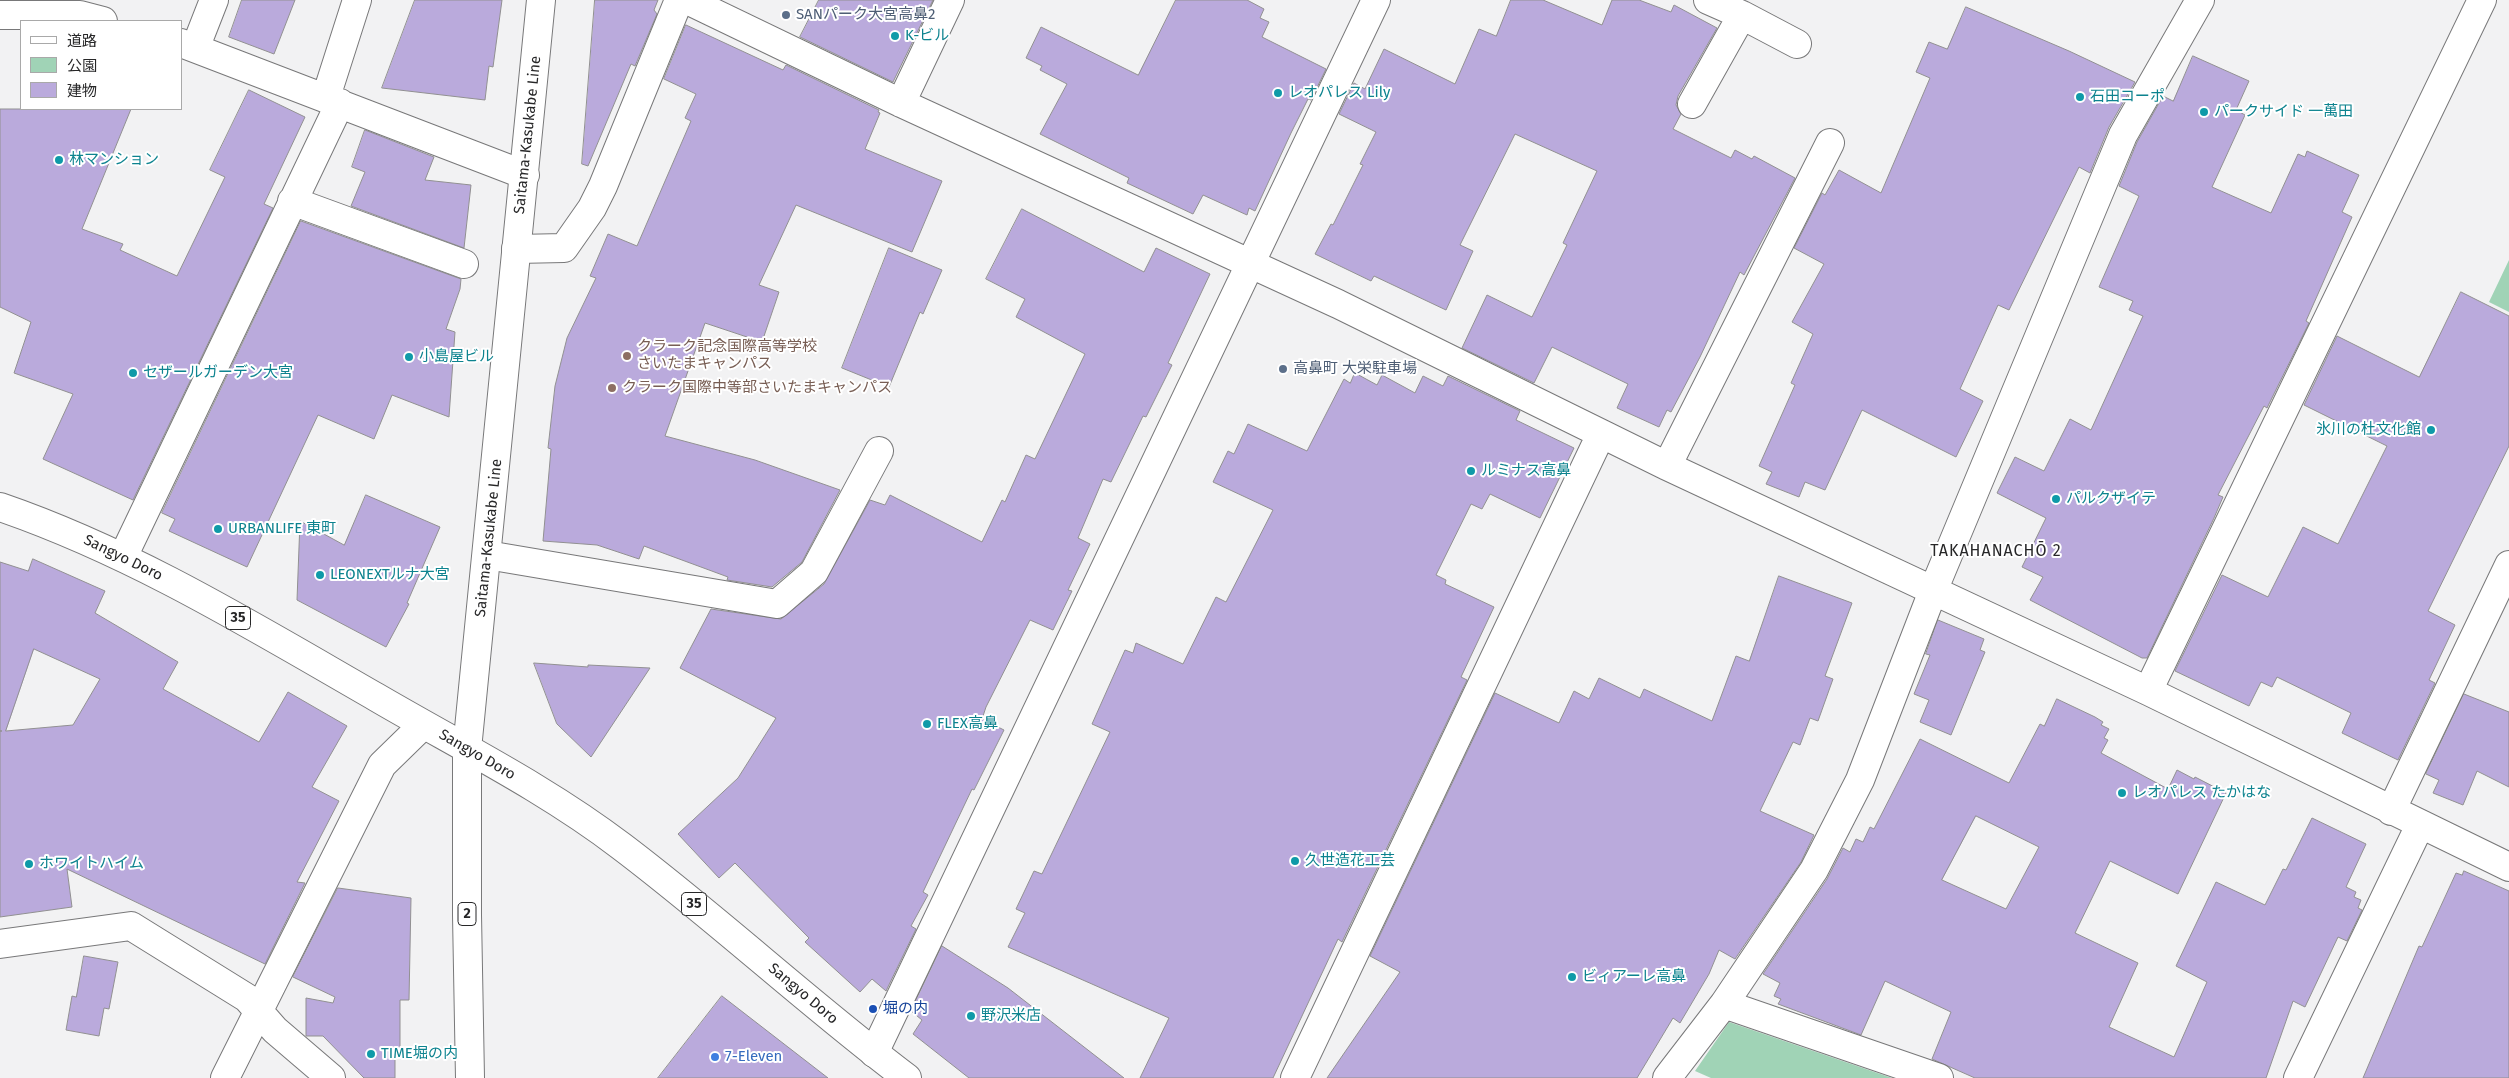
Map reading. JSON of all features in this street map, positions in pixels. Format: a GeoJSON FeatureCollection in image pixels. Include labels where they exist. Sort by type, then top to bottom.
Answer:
{"type":"FeatureCollection","features":[{"type":"Feature","properties":{"kind":"street"},"geometry":{"type":"LineString","coordinates":[[214,0],[189,44],[524,175]]}},
{"type":"Feature","properties":{"kind":"street"},"geometry":{"type":"LineString","coordinates":[[123,557],[292,201],[333,100],[357,0]]}},
{"type":"Feature","properties":{"kind":"street","name":"Saitama-Kasukabe Line"},"geometry":{"type":"LineString","coordinates":[[470,1078],[467,915],[467,749],[488,555],[541,0]]}},
{"type":"Feature","properties":{"kind":"street"},"geometry":{"type":"LineString","coordinates":[[516,249],[564,248],[592,208],[679,0]]}},
{"type":"Feature","properties":{"kind":"street"},"geometry":{"type":"LineString","coordinates":[[687,0],[901,102],[1338,304],[1667,466],[2148,691],[2509,867]]}},
{"type":"Feature","properties":{"kind":"street"},"geometry":{"type":"LineString","coordinates":[[901,102],[950,0]]}},
{"type":"Feature","properties":{"kind":"street"},"geometry":{"type":"LineString","coordinates":[[874,1053],[1376,0]]}},
{"type":"Feature","properties":{"kind":"street"},"geometry":{"type":"LineString","coordinates":[[1708,0],[1742,14],[1797,44]]}},
{"type":"Feature","properties":{"kind":"street"},"geometry":{"type":"LineString","coordinates":[[1667,1078],[1724,1004],[1814,870],[1860,780],[1933,591],[2123,135],[2200,0]]}},
{"type":"Feature","properties":{"kind":"street"},"geometry":{"type":"LineString","coordinates":[[2148,691],[2482,0]]}},
{"type":"Feature","properties":{"kind":"street"},"geometry":{"type":"LineString","coordinates":[[1692,104],[1742,14]]}},
{"type":"Feature","properties":{"kind":"street"},"geometry":{"type":"LineString","coordinates":[[0,15],[80,15],[99,20]]}},
{"type":"Feature","properties":{"kind":"street"},"geometry":{"type":"LineString","coordinates":[[1667,466],[1830,143]]}},
{"type":"Feature","properties":{"kind":"street"},"geometry":{"type":"LineString","coordinates":[[292,201],[464,264]]}},
{"type":"Feature","properties":{"kind":"street"},"geometry":{"type":"LineString","coordinates":[[1295,1078],[1602,434]]}},
{"type":"Feature","properties":{"kind":"street"},"geometry":{"type":"LineString","coordinates":[[488,555],[777,604],[814,572],[879,450]]}},
{"type":"Feature","properties":{"kind":"street","name":"Sangyo Doro"},"geometry":{"type":"LineString","coordinates":[[0,506],[54,525],[200,596],[548,795],[620,845],[907,1078]]}},
{"type":"Feature","properties":{"kind":"street"},"geometry":{"type":"LineString","coordinates":[[2391,811],[2509,565]]}},
{"type":"Feature","properties":{"kind":"street"},"geometry":{"type":"LineString","coordinates":[[225,1078],[382,765],[423,724]]}},
{"type":"Feature","properties":{"kind":"street"},"geometry":{"type":"LineString","coordinates":[[2298,1078],[2420,825]]}},
{"type":"Feature","properties":{"kind":"street"},"geometry":{"type":"LineString","coordinates":[[0,944],[131,926],[247,998],[260,1010],[275,1030],[331,1078]]}},
{"type":"Feature","properties":{"kind":"street"},"geometry":{"type":"LineString","coordinates":[[1724,1004],[1939,1078]]}},
{"type":"Feature","properties":{"kind":"green space"},"geometry":{"type":"Polygon","coordinates":[[[2509,260],[2509,312],[2489,302],[2509,260]]]}},
{"type":"Feature","properties":{"kind":"green space"},"geometry":{"type":"Polygon","coordinates":[[[1729,1022],[1892,1078],[1711,1078],[1695,1071],[1729,1022]]]}},
{"type":"Feature","properties":{"kind":"building"},"geometry":{"type":"Polygon","coordinates":[[[242,0],[295,0],[274,54],[229,37],[242,0]]]}},
{"type":"Feature","properties":{"kind":"building"},"geometry":{"type":"Polygon","coordinates":[[[415,0],[502,0],[493,67],[489,66],[485,100],[382,88],[415,0]]]}},
{"type":"Feature","properties":{"kind":"building"},"geometry":{"type":"Polygon","coordinates":[[[595,0],[658,0],[654,10],[657,14],[635,66],[631,64],[588,166],[582,164],[595,0]]]}},
{"type":"Feature","properties":{"kind":"building"},"geometry":{"type":"Polygon","coordinates":[[[819,0],[933,0],[893,82],[800,37],[819,0]]]}},
{"type":"Feature","properties":{"kind":"building"},"geometry":{"type":"Polygon","coordinates":[[[1176,0],[1247,0],[1264,9],[1260,18],[1269,22],[1262,37],[1326,69],[1311,100],[1308,99],[1291,133],[1255,211],[1249,208],[1247,215],[1203,195],[1193,214],[1127,183],[1129,178],[1040,134],[1067,84],[1040,70],[1042,66],[1026,58],[1041,27],[1138,75],[1176,0]]]}},
{"type":"Feature","properties":{"kind":"building"},"geometry":{"type":"Polygon","coordinates":[[[1511,0],[1543,0],[1602,25],[1612,0],[1639,0],[1671,12],[1674,5],[1717,28],[1678,96],[1676,105],[1681,114],[1673,129],[1731,158],[1735,150],[1752,159],[1754,156],[1795,178],[1744,275],[1740,272],[1700,357],[1671,412],[1667,410],[1659,427],[1617,408],[1628,384],[1552,347],[1534,383],[1462,348],[1487,295],[1532,317],[1567,245],[1563,243],[1597,171],[1515,134],[1460,245],[1473,251],[1446,310],[1374,276],[1371,281],[1315,254],[1331,224],[1333,225],[1363,165],[1360,164],[1376,132],[1339,114],[1354,83],[1365,89],[1384,49],[1455,84],[1479,29],[1496,36],[1511,0]]]}},
{"type":"Feature","properties":{"kind":"building"},"geometry":{"type":"Polygon","coordinates":[[[1966,7],[2069,51],[2135,82],[2109,127],[2090,173],[2079,167],[2009,310],[1998,305],[1960,389],[1983,401],[1956,457],[1862,410],[1825,490],[1805,482],[1799,497],[1766,484],[1772,472],[1759,466],[1795,385],[1791,383],[1813,334],[1792,322],[1824,264],[1794,248],[1822,193],[1825,195],[1839,170],[1881,193],[1930,78],[1916,72],[1929,42],[1947,49],[1966,7]]]}},
{"type":"Feature","properties":{"kind":"building"},"geometry":{"type":"Polygon","coordinates":[[[686,25],[783,70],[786,65],[879,110],[878,112],[880,113],[865,149],[942,181],[912,252],[796,205],[759,285],[779,292],[762,342],[705,323],[665,436],[755,460],[840,490],[802,562],[772,587],[727,580],[728,577],[644,546],[639,559],[597,545],[543,541],[551,449],[548,448],[555,386],[567,338],[596,278],[590,276],[608,234],[637,246],[691,121],[685,118],[696,94],[664,79],[686,25]]]}},
{"type":"Feature","properties":{"kind":"building"},"geometry":{"type":"Polygon","coordinates":[[[2193,56],[2249,81],[2236,110],[2245,115],[2212,187],[2271,213],[2298,154],[2305,157],[2307,151],[2359,175],[2342,212],[2352,217],[2306,321],[2309,323],[2267,408],[2264,406],[2218,495],[2223,497],[2214,518],[2147,658],[2142,658],[2030,600],[2043,577],[2022,567],[2046,518],[1997,493],[2015,457],[2044,471],[2070,419],[2091,430],[2143,316],[2129,310],[2133,301],[2099,287],[2139,196],[2119,186],[2137,142],[2163,96],[2173,101],[2193,56]]]}},
{"type":"Feature","properties":{"kind":"building"},"geometry":{"type":"Polygon","coordinates":[[[249,90],[305,117],[264,204],[273,208],[133,500],[43,459],[73,394],[14,373],[31,322],[0,307],[0,109],[131,110],[82,229],[123,244],[120,250],[177,276],[225,177],[210,170],[249,90]]]}},
{"type":"Feature","properties":{"kind":"building"},"geometry":{"type":"Polygon","coordinates":[[[365,130],[434,157],[425,180],[471,185],[464,248],[351,206],[365,172],[352,167],[365,130]]]}},
{"type":"Feature","properties":{"kind":"building"},"geometry":{"type":"Polygon","coordinates":[[[1022,209],[1144,272],[1156,248],[1210,274],[1168,363],[1172,365],[1146,417],[1143,416],[1111,482],[1103,479],[1078,538],[1090,544],[1068,590],[1072,591],[1053,630],[1030,620],[986,707],[982,719],[1004,730],[974,790],[972,789],[923,892],[928,895],[911,926],[916,929],[886,991],[872,979],[860,992],[805,942],[809,938],[735,863],[719,878],[678,834],[738,778],[776,718],[680,668],[711,609],[781,619],[824,584],[870,500],[885,505],[890,495],[982,542],[1002,500],[1005,502],[1026,455],[1035,459],[1085,354],[1016,317],[1025,299],[986,279],[1022,209]]]}},
{"type":"Feature","properties":{"kind":"building"},"geometry":{"type":"Polygon","coordinates":[[[301,221],[461,279],[460,289],[446,329],[455,332],[449,417],[392,395],[374,439],[318,415],[247,567],[169,531],[175,519],[162,513],[301,221]]]}},
{"type":"Feature","properties":{"kind":"building"},"geometry":{"type":"Polygon","coordinates":[[[889,248],[942,270],[923,314],[920,312],[889,387],[842,368],[889,248]]]}},
{"type":"Feature","properties":{"kind":"building"},"geometry":{"type":"Polygon","coordinates":[[[2461,292],[2509,316],[2509,446],[2428,611],[2455,625],[2429,680],[2435,683],[2398,760],[2342,733],[2351,713],[2277,677],[2272,687],[2261,682],[2249,706],[2175,671],[2222,575],[2268,597],[2303,527],[2338,544],[2387,446],[2304,405],[2337,336],[2419,377],[2461,292]]]}},
{"type":"Feature","properties":{"kind":"building"},"geometry":{"type":"Polygon","coordinates":[[[1355,373],[1377,385],[1382,375],[1415,393],[1423,376],[1443,386],[1448,376],[1520,411],[1516,420],[1574,448],[1540,518],[1490,494],[1482,509],[1471,504],[1436,575],[1446,580],[1445,584],[1494,607],[1461,677],[1467,680],[1342,942],[1338,939],[1273,1078],[1140,1078],[1169,1018],[1008,947],[1025,913],[1016,909],[1034,871],[1042,874],[1110,732],[1092,724],[1125,650],[1133,653],[1136,643],[1183,664],[1216,597],[1226,602],[1273,510],[1213,482],[1228,451],[1234,454],[1248,424],[1307,451],[1344,379],[1350,383],[1355,373]]]}},
{"type":"Feature","properties":{"kind":"building"},"geometry":{"type":"Polygon","coordinates":[[[366,495],[440,527],[407,603],[409,604],[386,647],[297,600],[300,521],[344,545],[366,495]]]}},
{"type":"Feature","properties":{"kind":"building"},"geometry":{"type":"Polygon","coordinates":[[[33,559],[105,591],[95,613],[178,662],[163,689],[259,742],[288,692],[347,726],[312,787],[339,801],[297,882],[305,883],[265,964],[67,869],[72,907],[0,917],[0,562],[28,571],[33,559]],[[34,649],[6,731],[73,725],[100,679],[34,649]]]}},
{"type":"Feature","properties":{"kind":"building"},"geometry":{"type":"Polygon","coordinates":[[[1779,576],[1852,603],[1825,676],[1833,679],[1818,721],[1810,718],[1800,745],[1793,742],[1760,811],[1814,835],[1801,862],[1735,959],[1719,950],[1709,974],[1680,1023],[1673,1018],[1637,1078],[1327,1078],[1400,972],[1370,956],[1495,693],[1559,723],[1574,691],[1589,699],[1599,678],[1640,698],[1644,689],[1712,721],[1736,656],[1749,661],[1779,576]]]}},
{"type":"Feature","properties":{"kind":"building"},"geometry":{"type":"Polygon","coordinates":[[[1938,620],[1984,639],[1980,650],[1985,652],[1951,735],[1920,722],[1929,700],[1914,694],[1930,655],[1926,654],[1938,620]]]}},
{"type":"Feature","properties":{"kind":"building"},"geometry":{"type":"Polygon","coordinates":[[[534,663],[588,667],[588,665],[650,668],[591,757],[557,724],[534,663]]]}},
{"type":"Feature","properties":{"kind":"building"},"geometry":{"type":"Polygon","coordinates":[[[2464,694],[2509,712],[2509,787],[2477,771],[2463,805],[2433,793],[2439,780],[2426,774],[2464,694]]]}},
{"type":"Feature","properties":{"kind":"building"},"geometry":{"type":"Polygon","coordinates":[[[2057,699],[2095,717],[2103,722],[2101,725],[2109,729],[2104,738],[2108,740],[2101,753],[2168,789],[2177,770],[2226,793],[2178,894],[2110,861],[2075,933],[2138,963],[2109,1027],[2174,1057],[2207,982],[2176,966],[2216,882],[2265,905],[2283,869],[2286,870],[2312,818],[2366,844],[2346,887],[2356,892],[2354,897],[2361,900],[2358,908],[2362,910],[2347,941],[2338,937],[2305,1007],[2293,1001],[2266,1078],[1975,1078],[1932,1059],[1951,1012],[1885,981],[1861,1035],[1778,1004],[1781,999],[1774,996],[1780,983],[1763,974],[1827,879],[1843,848],[1850,852],[1856,839],[1863,842],[1870,827],[1874,829],[1920,739],[2009,783],[2040,724],[2044,726],[2057,699]],[[1976,816],[1942,880],[2006,909],[2039,847],[1976,816]]]}},
{"type":"Feature","properties":{"kind":"building"},"geometry":{"type":"Polygon","coordinates":[[[2464,871],[2509,891],[2509,1078],[2363,1078],[2419,946],[2422,947],[2456,873],[2462,875],[2464,871]]]}},
{"type":"Feature","properties":{"kind":"building"},"geometry":{"type":"Polygon","coordinates":[[[338,888],[411,898],[409,1000],[400,1000],[400,1058],[395,1059],[395,1078],[364,1078],[323,1036],[306,1036],[306,998],[333,1003],[335,997],[293,977],[338,888]]]}},
{"type":"Feature","properties":{"kind":"building"},"geometry":{"type":"Polygon","coordinates":[[[942,946],[1008,988],[1124,1078],[969,1078],[913,1034],[922,1020],[911,1011],[942,946]]]}},
{"type":"Feature","properties":{"kind":"building"},"geometry":{"type":"Polygon","coordinates":[[[84,956],[118,962],[109,1009],[104,1008],[99,1036],[66,1030],[72,996],[76,997],[84,956]]]}},
{"type":"Feature","properties":{"kind":"building","name":"7-Eleven"},"geometry":{"type":"Polygon","coordinates":[[[722,996],[828,1078],[658,1078],[722,996]]]}},
{"type":"Feature","properties":{"kind":"place","name":"SANパーク大宮高鼻2"},"geometry":{"type":"Point","coordinates":[786,15]}},
{"type":"Feature","properties":{"kind":"place","name":"K-ビル"},"geometry":{"type":"Point","coordinates":[895,36]}},
{"type":"Feature","properties":{"kind":"place","name":"レオパレス Lily"},"geometry":{"type":"Point","coordinates":[1278,93]}},
{"type":"Feature","properties":{"kind":"place","name":"石田コーポ"},"geometry":{"type":"Point","coordinates":[2080,97]}},
{"type":"Feature","properties":{"kind":"place","name":"パークサイド 一萬田"},"geometry":{"type":"Point","coordinates":[2204,112]}},
{"type":"Feature","properties":{"kind":"place","name":"林マンション"},"geometry":{"type":"Point","coordinates":[59,160]}},
{"type":"Feature","properties":{"kind":"place","name":"クラーク記念国際高等学校 さいたまキャンパス"},"geometry":{"type":"Point","coordinates":[627,356]}},
{"type":"Feature","properties":{"kind":"place","name":"小島屋ビル"},"geometry":{"type":"Point","coordinates":[409,357]}},
{"type":"Feature","properties":{"kind":"place","name":"高鼻町 大栄駐車場"},"geometry":{"type":"Point","coordinates":[1283,369]}},
{"type":"Feature","properties":{"kind":"place","name":"セザールガーデン大宮"},"geometry":{"type":"Point","coordinates":[133,373]}},
{"type":"Feature","properties":{"kind":"place","name":"クラーク国際中等部さいたまキャンパス"},"geometry":{"type":"Point","coordinates":[612,388]}},
{"type":"Feature","properties":{"kind":"place","name":"氷川の杜文化館"},"geometry":{"type":"Point","coordinates":[2431,430]}},
{"type":"Feature","properties":{"kind":"place","name":"ルミナス高鼻"},"geometry":{"type":"Point","coordinates":[1471,471]}},
{"type":"Feature","properties":{"kind":"place","name":"パルクザイテ"},"geometry":{"type":"Point","coordinates":[2056,499]}},
{"type":"Feature","properties":{"kind":"place","name":"URBANLIFE 東町"},"geometry":{"type":"Point","coordinates":[218,529]}},
{"type":"Feature","properties":{"kind":"place","name":"LEONEXTルナ大宮"},"geometry":{"type":"Point","coordinates":[320,575]}},
{"type":"Feature","properties":{"kind":"place","name":"FLEX高鼻"},"geometry":{"type":"Point","coordinates":[927,724]}},
{"type":"Feature","properties":{"kind":"place","name":"レオパレス たかはな"},"geometry":{"type":"Point","coordinates":[2122,793]}},
{"type":"Feature","properties":{"kind":"place","name":"久世造花工芸"},"geometry":{"type":"Point","coordinates":[1295,861]}},
{"type":"Feature","properties":{"kind":"place","name":"ホワイトハイム"},"geometry":{"type":"Point","coordinates":[29,864]}},
{"type":"Feature","properties":{"kind":"place","name":"ビィアーレ高鼻"},"geometry":{"type":"Point","coordinates":[1572,977]}},
{"type":"Feature","properties":{"kind":"place","name":"堀の内"},"geometry":{"type":"Point","coordinates":[873,1009]}},
{"type":"Feature","properties":{"kind":"place","name":"野沢米店"},"geometry":{"type":"Point","coordinates":[971,1016]}},
{"type":"Feature","properties":{"kind":"place","name":"TIME堀の内"},"geometry":{"type":"Point","coordinates":[371,1054]}},
{"type":"Feature","properties":{"kind":"place","name":"7-Eleven"},"geometry":{"type":"Point","coordinates":[715,1057]}},
{"type":"Feature","properties":{"kind":"district","name":"TAKAHANACHŌ 2"},"geometry":{"type":"Point","coordinates":[1996,552]}}]}
